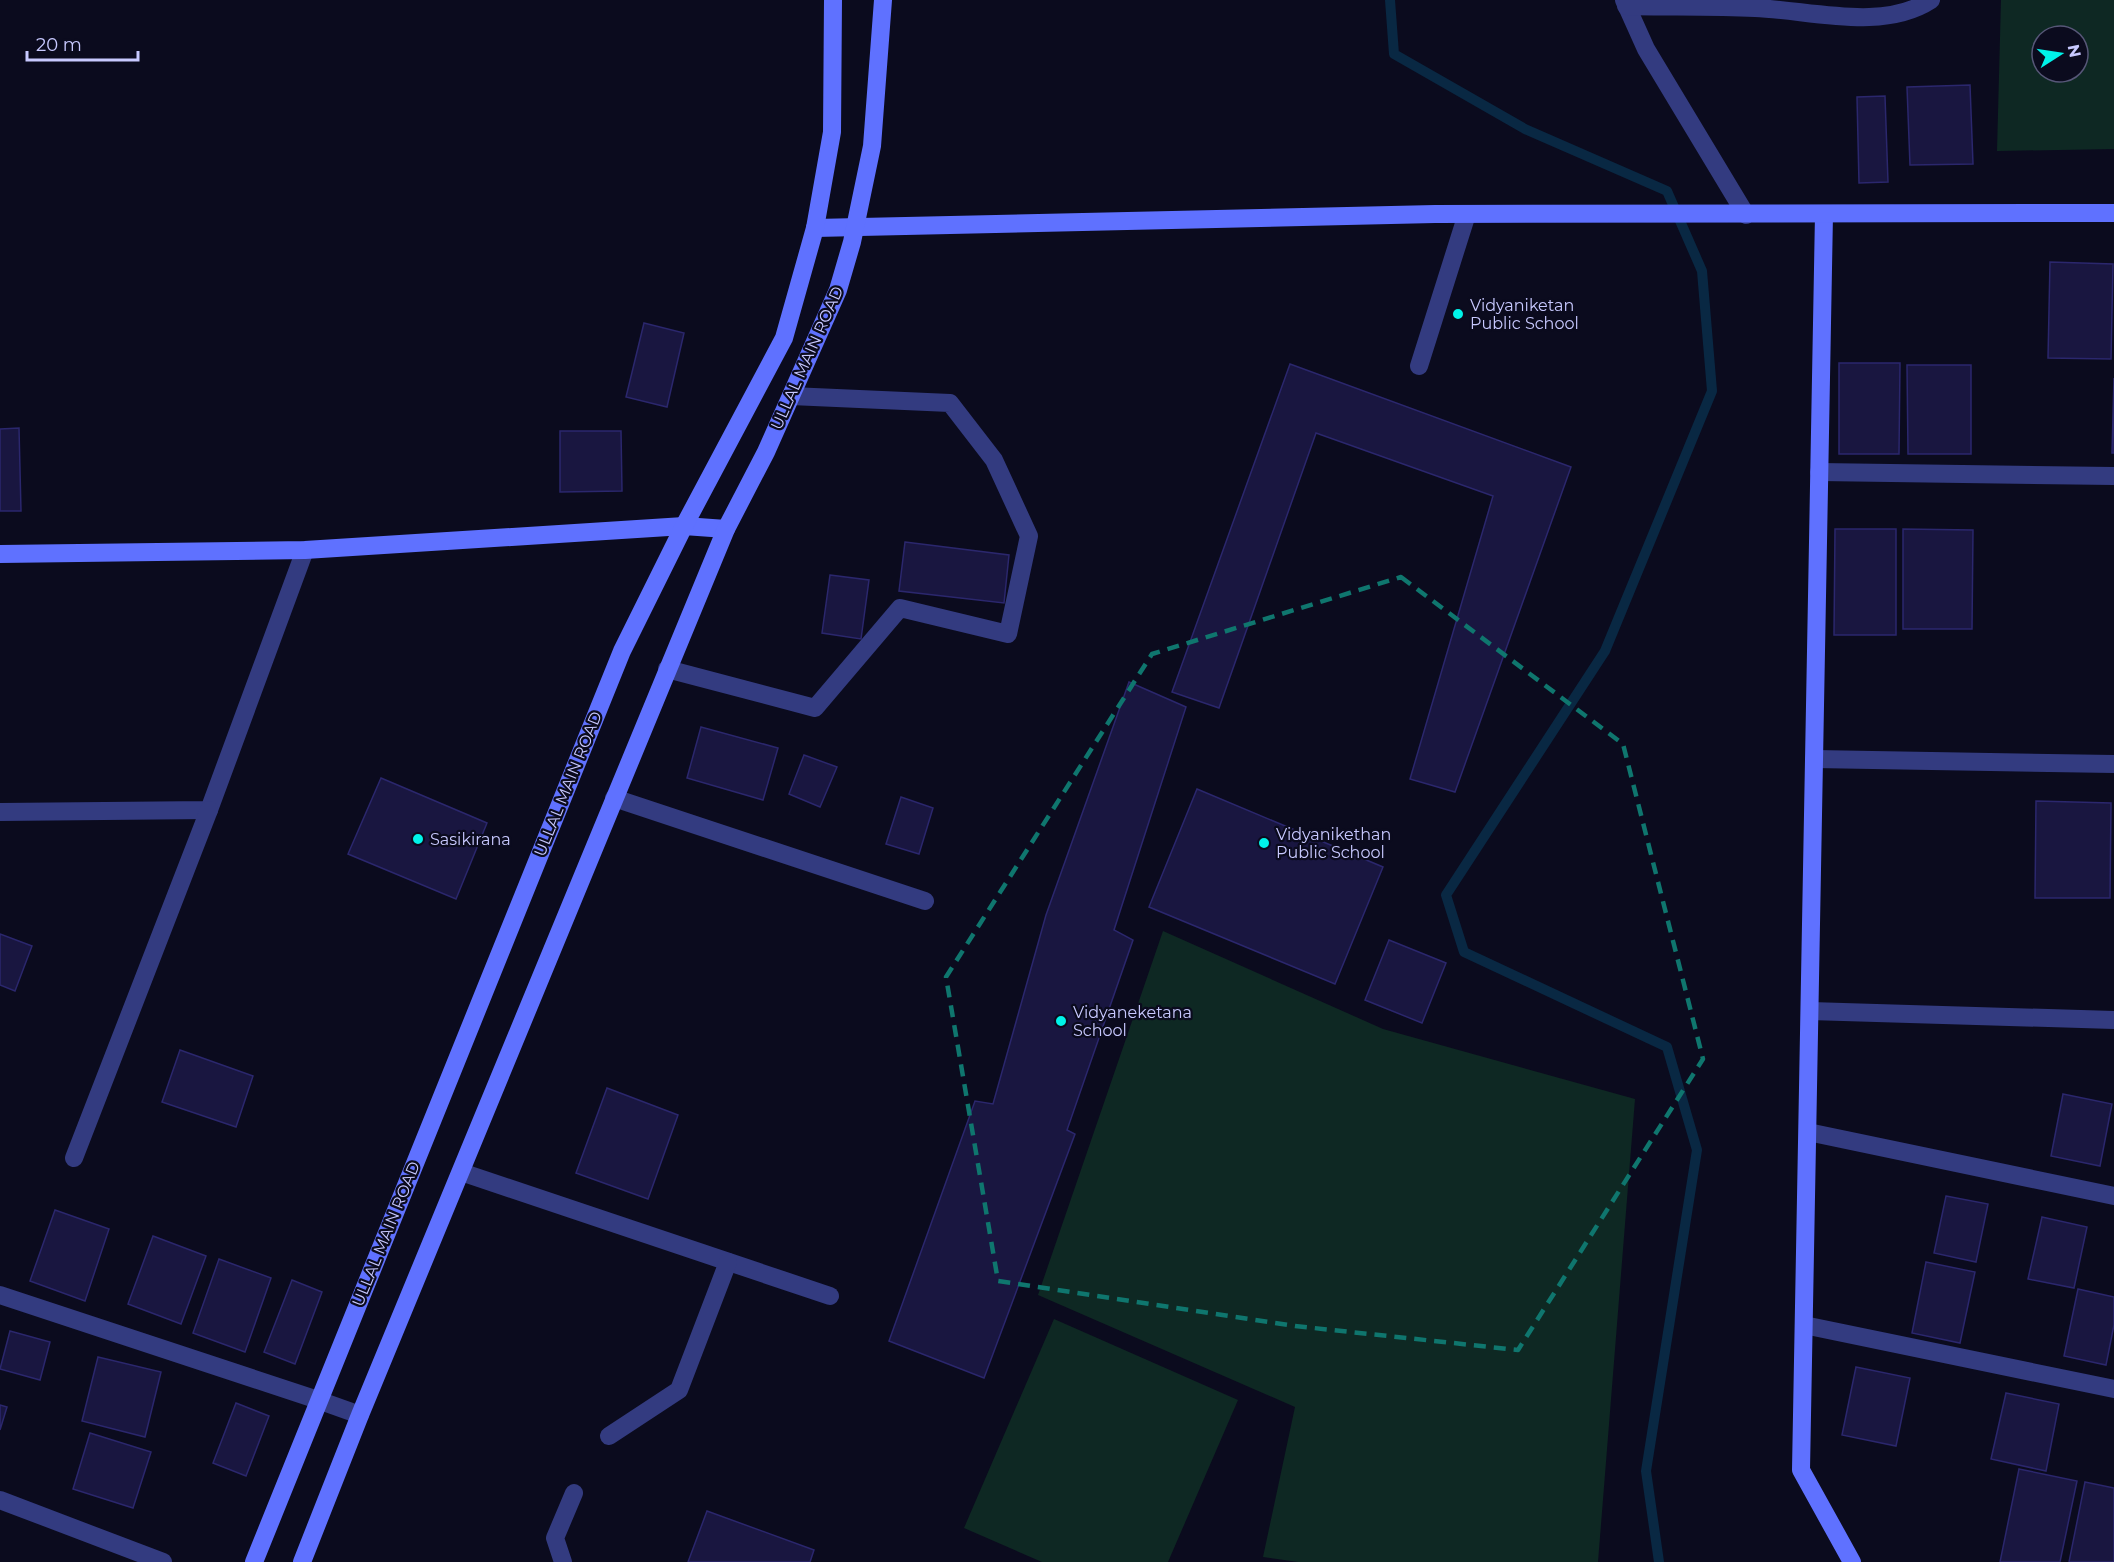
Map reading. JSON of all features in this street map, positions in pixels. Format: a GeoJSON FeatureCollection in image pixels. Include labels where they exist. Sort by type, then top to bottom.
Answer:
{"type":"FeatureCollection","features":[{"type":"Feature","properties":{"kind":"street","name":"ULLAL MAIN ROAD"},"geometry":{"type":"LineString","coordinates":[[254,1562],[622,651],[684,526],[784,338],[815,228],[832,132],[833,0]]}},
{"type":"Feature","properties":{"kind":"street","name":"ULLAL MAIN ROAD"},"geometry":{"type":"LineString","coordinates":[[302,1562],[360,1415],[726,528],[766,452],[838,290],[855,227],[872,146],[883,0]]}},
{"type":"Feature","properties":{"kind":"street"},"geometry":{"type":"LineString","coordinates":[[1746,214],[1646,50],[1625,3],[1755,8],[1881,17],[1905,13],[1931,0]]}},
{"type":"Feature","properties":{"kind":"street"},"geometry":{"type":"LineString","coordinates":[[815,228],[1467,214],[2114,213]]}},
{"type":"Feature","properties":{"kind":"street"},"geometry":{"type":"LineString","coordinates":[[1419,366],[1467,214]]}},
{"type":"Feature","properties":{"kind":"street"},"geometry":{"type":"LineString","coordinates":[[1824,214],[1802,1470],[1852,1562]]}},
{"type":"Feature","properties":{"kind":"street"},"geometry":{"type":"LineString","coordinates":[[667,669],[815,708],[900,608],[1008,634],[1029,537],[994,460],[950,403],[791,396]]}},
{"type":"Feature","properties":{"kind":"street"},"geometry":{"type":"LineString","coordinates":[[1819,472],[2114,476]]}},
{"type":"Feature","properties":{"kind":"street"},"geometry":{"type":"LineString","coordinates":[[0,554],[305,550],[684,526],[726,528]]}},
{"type":"Feature","properties":{"kind":"street"},"geometry":{"type":"LineString","coordinates":[[75,1158],[209,810],[305,550]]}},
{"type":"Feature","properties":{"kind":"street"},"geometry":{"type":"LineString","coordinates":[[1814,759],[2114,764]]}},
{"type":"Feature","properties":{"kind":"street"},"geometry":{"type":"LineString","coordinates":[[614,798],[924,901]]}},
{"type":"Feature","properties":{"kind":"street"},"geometry":{"type":"LineString","coordinates":[[0,812],[209,810]]}},
{"type":"Feature","properties":{"kind":"street"},"geometry":{"type":"LineString","coordinates":[[1810,1011],[2114,1020]]}},
{"type":"Feature","properties":{"kind":"street"},"geometry":{"type":"LineString","coordinates":[[1808,1131],[2114,1196]]}},
{"type":"Feature","properties":{"kind":"street"},"geometry":{"type":"LineString","coordinates":[[460,1172],[830,1296]]}},
{"type":"Feature","properties":{"kind":"street"},"geometry":{"type":"LineString","coordinates":[[609,1436],[679,1390],[728,1262]]}},
{"type":"Feature","properties":{"kind":"street"},"geometry":{"type":"LineString","coordinates":[[0,1295],[360,1415]]}},
{"type":"Feature","properties":{"kind":"street"},"geometry":{"type":"LineString","coordinates":[[1804,1325],[2114,1389]]}},
{"type":"Feature","properties":{"kind":"street"},"geometry":{"type":"LineString","coordinates":[[563,1562],[555,1538],[574,1493]]}},
{"type":"Feature","properties":{"kind":"street"},"geometry":{"type":"LineString","coordinates":[[0,1500],[163,1562]]}},
{"type":"Feature","properties":{"kind":"highlighted area"},"geometry":{"type":"Polygon","coordinates":[[[1401,577],[1623,744],[1703,1059],[1518,1350],[1295,1326],[998,1281],[946,977],[1152,654],[1401,577]]]}},
{"type":"Feature","properties":{"kind":"green space"},"geometry":{"type":"Polygon","coordinates":[[[2001,0],[2114,0],[2114,149],[1997,151],[2001,0]]]}},
{"type":"Feature","properties":{"kind":"green space"},"geometry":{"type":"Polygon","coordinates":[[[1163,931],[1383,1029],[1635,1099],[1598,1562],[1298,1562],[1263,1557],[1295,1407],[1038,1295],[1163,931]]]}},
{"type":"Feature","properties":{"kind":"green space"},"geometry":{"type":"Polygon","coordinates":[[[1054,1319],[1238,1400],[1168,1562],[1042,1562],[964,1528],[1054,1319]]]}},
{"type":"Feature","properties":{"kind":"building"},"geometry":{"type":"Polygon","coordinates":[[[1970,85],[1973,164],[1910,165],[1907,87],[1970,85]]]}},
{"type":"Feature","properties":{"kind":"building"},"geometry":{"type":"Polygon","coordinates":[[[1885,96],[1888,182],[1859,183],[1857,97],[1885,96]]]}},
{"type":"Feature","properties":{"kind":"building"},"geometry":{"type":"Polygon","coordinates":[[[2050,262],[2113,264],[2111,359],[2048,358],[2050,262]]]}},
{"type":"Feature","properties":{"kind":"building"},"geometry":{"type":"Polygon","coordinates":[[[644,323],[684,333],[667,407],[626,397],[644,323]]]}},
{"type":"Feature","properties":{"kind":"building"},"geometry":{"type":"Polygon","coordinates":[[[1839,363],[1900,363],[1899,454],[1839,454],[1839,363]]]}},
{"type":"Feature","properties":{"kind":"building"},"geometry":{"type":"Polygon","coordinates":[[[1290,364],[1571,467],[1455,792],[1410,779],[1493,496],[1316,433],[1219,708],[1172,692],[1290,364]]]}},
{"type":"Feature","properties":{"kind":"building"},"geometry":{"type":"Polygon","coordinates":[[[1907,365],[1971,365],[1971,454],[1908,454],[1907,365]]]}},
{"type":"Feature","properties":{"kind":"building"},"geometry":{"type":"Polygon","coordinates":[[[2114,378],[2114,453],[2112,453],[2114,378]]]}},
{"type":"Feature","properties":{"kind":"building"},"geometry":{"type":"Polygon","coordinates":[[[19,428],[21,511],[0,511],[0,429],[19,428]]]}},
{"type":"Feature","properties":{"kind":"building"},"geometry":{"type":"Polygon","coordinates":[[[560,431],[621,431],[622,491],[560,492],[560,431]]]}},
{"type":"Feature","properties":{"kind":"building"},"geometry":{"type":"Polygon","coordinates":[[[1835,529],[1896,529],[1896,635],[1834,635],[1835,529]]]}},
{"type":"Feature","properties":{"kind":"building"},"geometry":{"type":"Polygon","coordinates":[[[1903,529],[1973,530],[1972,629],[1903,629],[1903,529]]]}},
{"type":"Feature","properties":{"kind":"building"},"geometry":{"type":"Polygon","coordinates":[[[905,542],[1009,555],[1004,603],[899,591],[905,542]]]}},
{"type":"Feature","properties":{"kind":"building"},"geometry":{"type":"Polygon","coordinates":[[[830,575],[869,580],[861,639],[822,633],[830,575]]]}},
{"type":"Feature","properties":{"kind":"building","name":"Vidyaneketana School"},"geometry":{"type":"Polygon","coordinates":[[[1129,682],[1186,707],[1114,930],[1133,940],[1067,1130],[1075,1134],[984,1378],[889,1341],[975,1101],[993,1104],[1046,915],[1129,682]]]}},
{"type":"Feature","properties":{"kind":"building"},"geometry":{"type":"Polygon","coordinates":[[[701,727],[778,748],[763,800],[687,778],[701,727]]]}},
{"type":"Feature","properties":{"kind":"building"},"geometry":{"type":"Polygon","coordinates":[[[804,755],[837,767],[820,807],[789,794],[804,755]]]}},
{"type":"Feature","properties":{"kind":"building","name":"Sasikirana"},"geometry":{"type":"Polygon","coordinates":[[[381,778],[487,823],[456,899],[348,854],[381,778]]]}},
{"type":"Feature","properties":{"kind":"building"},"geometry":{"type":"Polygon","coordinates":[[[1197,789],[1383,867],[1335,984],[1149,907],[1197,789]]]}},
{"type":"Feature","properties":{"kind":"building"},"geometry":{"type":"Polygon","coordinates":[[[901,797],[933,808],[919,854],[886,844],[901,797]]]}},
{"type":"Feature","properties":{"kind":"building"},"geometry":{"type":"Polygon","coordinates":[[[2036,801],[2111,803],[2110,898],[2035,898],[2036,801]]]}},
{"type":"Feature","properties":{"kind":"building"},"geometry":{"type":"Polygon","coordinates":[[[0,934],[32,946],[15,991],[0,985],[0,934]]]}},
{"type":"Feature","properties":{"kind":"building"},"geometry":{"type":"Polygon","coordinates":[[[1389,940],[1446,963],[1422,1023],[1365,1000],[1389,940]]]}},
{"type":"Feature","properties":{"kind":"building"},"geometry":{"type":"Polygon","coordinates":[[[180,1050],[253,1076],[236,1127],[162,1102],[180,1050]]]}},
{"type":"Feature","properties":{"kind":"building"},"geometry":{"type":"Polygon","coordinates":[[[607,1088],[678,1115],[648,1199],[576,1173],[607,1088]]]}},
{"type":"Feature","properties":{"kind":"building"},"geometry":{"type":"Polygon","coordinates":[[[2063,1094],[2112,1104],[2100,1166],[2051,1156],[2063,1094]]]}},
{"type":"Feature","properties":{"kind":"building"},"geometry":{"type":"Polygon","coordinates":[[[1946,1196],[1988,1204],[1976,1262],[1934,1253],[1946,1196]]]}},
{"type":"Feature","properties":{"kind":"building"},"geometry":{"type":"Polygon","coordinates":[[[55,1210],[109,1229],[85,1301],[30,1281],[55,1210]]]}},
{"type":"Feature","properties":{"kind":"building"},"geometry":{"type":"Polygon","coordinates":[[[2042,1217],[2087,1227],[2074,1288],[2028,1279],[2042,1217]]]}},
{"type":"Feature","properties":{"kind":"building"},"geometry":{"type":"Polygon","coordinates":[[[153,1236],[206,1256],[181,1324],[128,1304],[153,1236]]]}},
{"type":"Feature","properties":{"kind":"building"},"geometry":{"type":"Polygon","coordinates":[[[219,1259],[271,1278],[245,1352],[193,1333],[219,1259]]]}},
{"type":"Feature","properties":{"kind":"building"},"geometry":{"type":"Polygon","coordinates":[[[1926,1262],[1975,1272],[1960,1343],[1912,1333],[1926,1262]]]}},
{"type":"Feature","properties":{"kind":"building"},"geometry":{"type":"Polygon","coordinates":[[[292,1280],[322,1292],[295,1364],[264,1352],[292,1280]]]}},
{"type":"Feature","properties":{"kind":"building"},"geometry":{"type":"Polygon","coordinates":[[[2078,1289],[2114,1297],[2114,1325],[2106,1365],[2064,1356],[2078,1289]]]}},
{"type":"Feature","properties":{"kind":"building"},"geometry":{"type":"Polygon","coordinates":[[[10,1331],[50,1342],[40,1380],[0,1369],[10,1331]]]}},
{"type":"Feature","properties":{"kind":"building"},"geometry":{"type":"Polygon","coordinates":[[[98,1357],[161,1372],[145,1437],[82,1421],[98,1357]]]}},
{"type":"Feature","properties":{"kind":"building"},"geometry":{"type":"Polygon","coordinates":[[[1856,1367],[1910,1378],[1896,1446],[1842,1435],[1856,1367]]]}},
{"type":"Feature","properties":{"kind":"building"},"geometry":{"type":"Polygon","coordinates":[[[2006,1393],[2059,1404],[2046,1471],[1991,1459],[2006,1393]]]}},
{"type":"Feature","properties":{"kind":"building"},"geometry":{"type":"Polygon","coordinates":[[[236,1403],[269,1416],[246,1476],[213,1463],[236,1403]]]}},
{"type":"Feature","properties":{"kind":"building"},"geometry":{"type":"Polygon","coordinates":[[[0,1405],[7,1407],[0,1430],[0,1405]]]}},
{"type":"Feature","properties":{"kind":"building"},"geometry":{"type":"Polygon","coordinates":[[[90,1433],[151,1452],[133,1508],[73,1489],[90,1433]]]}},
{"type":"Feature","properties":{"kind":"building"},"geometry":{"type":"Polygon","coordinates":[[[2019,1469],[2077,1481],[2060,1562],[2000,1562],[2019,1469]]]}},
{"type":"Feature","properties":{"kind":"building"},"geometry":{"type":"Polygon","coordinates":[[[2085,1482],[2114,1488],[2114,1562],[2069,1562],[2085,1482]]]}},
{"type":"Feature","properties":{"kind":"building"},"geometry":{"type":"Polygon","coordinates":[[[707,1511],[814,1550],[810,1562],[688,1562],[707,1511]]]}},
{"type":"Feature","properties":{"kind":"waterway"},"geometry":{"type":"LineString","coordinates":[[1390,0],[1394,54],[1525,129],[1667,191],[1702,271],[1712,391],[1605,651],[1446,895],[1464,952],[1667,1047],[1697,1150],[1646,1471],[1659,1562]]}},
{"type":"Feature","properties":{"kind":"place","name":"Vidyaniketan Public School"},"geometry":{"type":"Point","coordinates":[1458,314]}},
{"type":"Feature","properties":{"kind":"place","name":"Sasikirana"},"geometry":{"type":"Point","coordinates":[418,839]}},
{"type":"Feature","properties":{"kind":"place","name":"Vidyanikethan Public School"},"geometry":{"type":"Point","coordinates":[1264,843]}},
{"type":"Feature","properties":{"kind":"place","name":"Vidyaneketana School"},"geometry":{"type":"Point","coordinates":[1061,1021]}}]}
